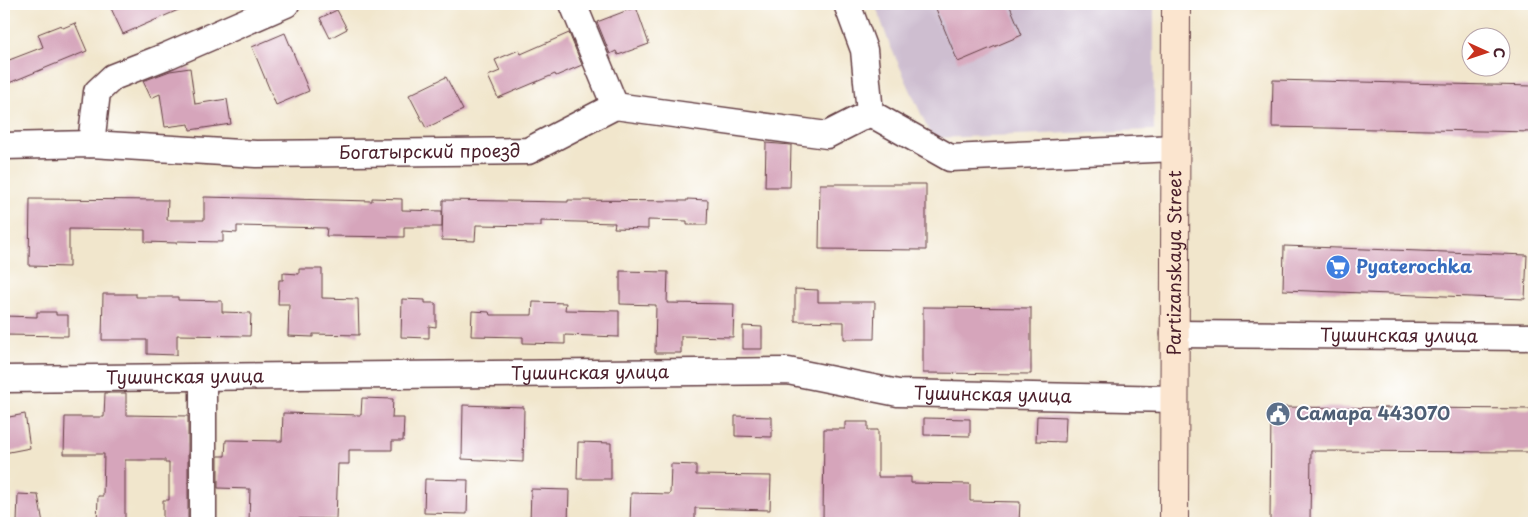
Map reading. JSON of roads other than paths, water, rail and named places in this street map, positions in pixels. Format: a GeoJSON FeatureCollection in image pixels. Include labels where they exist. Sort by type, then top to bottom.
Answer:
{"type":"FeatureCollection","features":[{"type":"Feature","properties":{"kind":"street"},"geometry":{"type":"LineString","coordinates":[[91,144],[97,92],[113,77],[169,55],[286,4]]}},
{"type":"Feature","properties":{"kind":"street"},"geometry":{"type":"LineString","coordinates":[[573,4],[615,106],[827,135],[870,113]]}},
{"type":"Feature","properties":{"kind":"street"},"geometry":{"type":"LineString","coordinates":[[847,4],[864,50],[870,113]]}},
{"type":"Feature","properties":{"kind":"street","name":"Partizanskaya Street"},"geometry":{"type":"LineString","coordinates":[[1174,523],[1176,4]]}},
{"type":"Feature","properties":{"kind":"street","name":"Богатырский проезд"},"geometry":{"type":"LineString","coordinates":[[4,146],[91,144],[256,154],[528,151],[615,106]]}},
{"type":"Feature","properties":{"kind":"street"},"geometry":{"type":"LineString","coordinates":[[870,113],[950,158],[1176,148]]}},
{"type":"Feature","properties":{"kind":"street","name":"Тушинская улица"},"geometry":{"type":"LineString","coordinates":[[1174,334],[1534,337]]}},
{"type":"Feature","properties":{"kind":"street","name":"Тушинская улица"},"geometry":{"type":"LineString","coordinates":[[4,379],[788,371],[898,393],[1174,399]]}},
{"type":"Feature","properties":{"kind":"street"},"geometry":{"type":"LineString","coordinates":[[203,378],[203,523]]}},
{"type":"Feature","properties":{"kind":"place","name":"Pyaterochka"},"geometry":{"type":"Point","coordinates":[1338,267]}},
{"type":"Feature","properties":{"kind":"place","name":"Самара 443070"},"geometry":{"type":"Point","coordinates":[1278,414]}}]}
